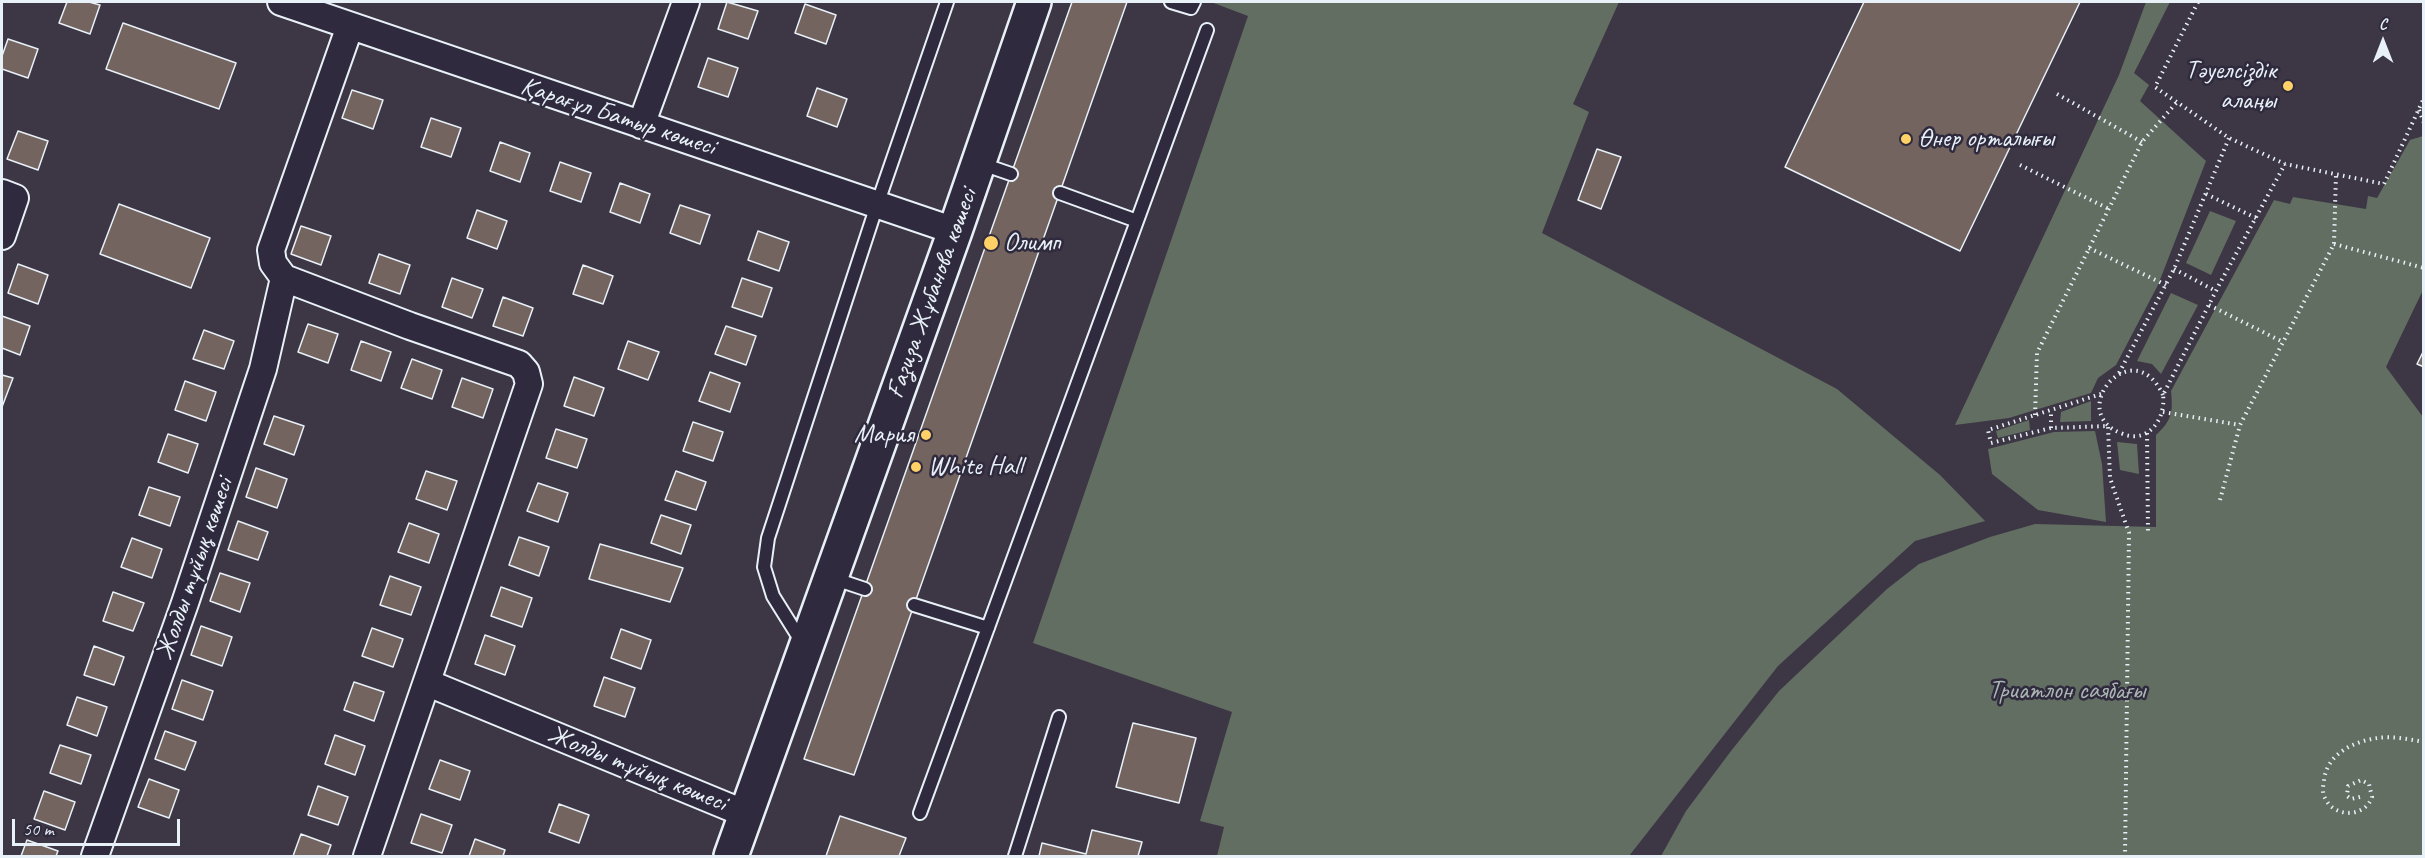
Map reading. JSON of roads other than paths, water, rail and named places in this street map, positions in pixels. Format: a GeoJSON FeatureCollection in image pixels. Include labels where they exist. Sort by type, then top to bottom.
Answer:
{"type":"FeatureCollection","features":[{"type":"Feature","properties":{"kind":"street","name":"Қарағұл Батыр көшесі"},"geometry":{"type":"LineString","coordinates":[[281,2],[955,231]]}},
{"type":"Feature","properties":{"kind":"street"},"geometry":{"type":"LineString","coordinates":[[641,124],[686,2]]}},
{"type":"Feature","properties":{"kind":"street","name":"Ғазиза Жұбанова көшесі"},"geometry":{"type":"LineString","coordinates":[[731,856],[955,231],[1034,2]]}},
{"type":"Feature","properties":{"kind":"street"},"geometry":{"type":"LineString","coordinates":[[350,26],[271,250],[273,263],[284,278],[519,364],[526,372],[529,384],[367,856]]}},
{"type":"Feature","properties":{"kind":"street"},"geometry":{"type":"LineString","coordinates":[[2,193],[15,198],[2,236]]}},
{"type":"Feature","properties":{"kind":"street","name":"Жолды тұйық көшесі"},"geometry":{"type":"LineString","coordinates":[[95,856],[185,603],[263,369],[284,278]]}},
{"type":"Feature","properties":{"kind":"street","name":"Жолды тұйық көшесі"},"geometry":{"type":"LineString","coordinates":[[428,683],[746,814]]}},
{"type":"Feature","properties":{"kind":"lane"},"geometry":{"type":"LineString","coordinates":[[806,647],[773,596],[764,567],[768,538],[946,2]]}},
{"type":"Feature","properties":{"kind":"lane"},"geometry":{"type":"LineString","coordinates":[[1171,2],[1191,8],[1194,2]]}},
{"type":"Feature","properties":{"kind":"lane"},"geometry":{"type":"LineString","coordinates":[[920,813],[1207,30]]}},
{"type":"Feature","properties":{"kind":"lane"},"geometry":{"type":"LineString","coordinates":[[979,163],[1011,174]]}},
{"type":"Feature","properties":{"kind":"lane"},"geometry":{"type":"LineString","coordinates":[[1060,193],[1137,221]]}},
{"type":"Feature","properties":{"kind":"lane"},"geometry":{"type":"LineString","coordinates":[[831,578],[865,589]]}},
{"type":"Feature","properties":{"kind":"lane"},"geometry":{"type":"LineString","coordinates":[[914,605],[988,628]]}},
{"type":"Feature","properties":{"kind":"lane"},"geometry":{"type":"LineString","coordinates":[[1015,856],[1059,717]]}},
{"type":"Feature","properties":{"kind":"place","name":"Тәуелсіздік алаңы"},"geometry":{"type":"Point","coordinates":[2288,86]}},
{"type":"Feature","properties":{"kind":"place","name":"Өнер орталығы"},"geometry":{"type":"Point","coordinates":[1906,139]}},
{"type":"Feature","properties":{"kind":"place","name":"Олимп"},"geometry":{"type":"Point","coordinates":[991,243]}},
{"type":"Feature","properties":{"kind":"place","name":"Мария"},"geometry":{"type":"Point","coordinates":[926,435]}},
{"type":"Feature","properties":{"kind":"place","name":"White Hall"},"geometry":{"type":"Point","coordinates":[916,467]}},
{"type":"Feature","properties":{"kind":"park label","name":"Триатлон саябағы"},"geometry":{"type":"Point","coordinates":[2067,691]}}]}
